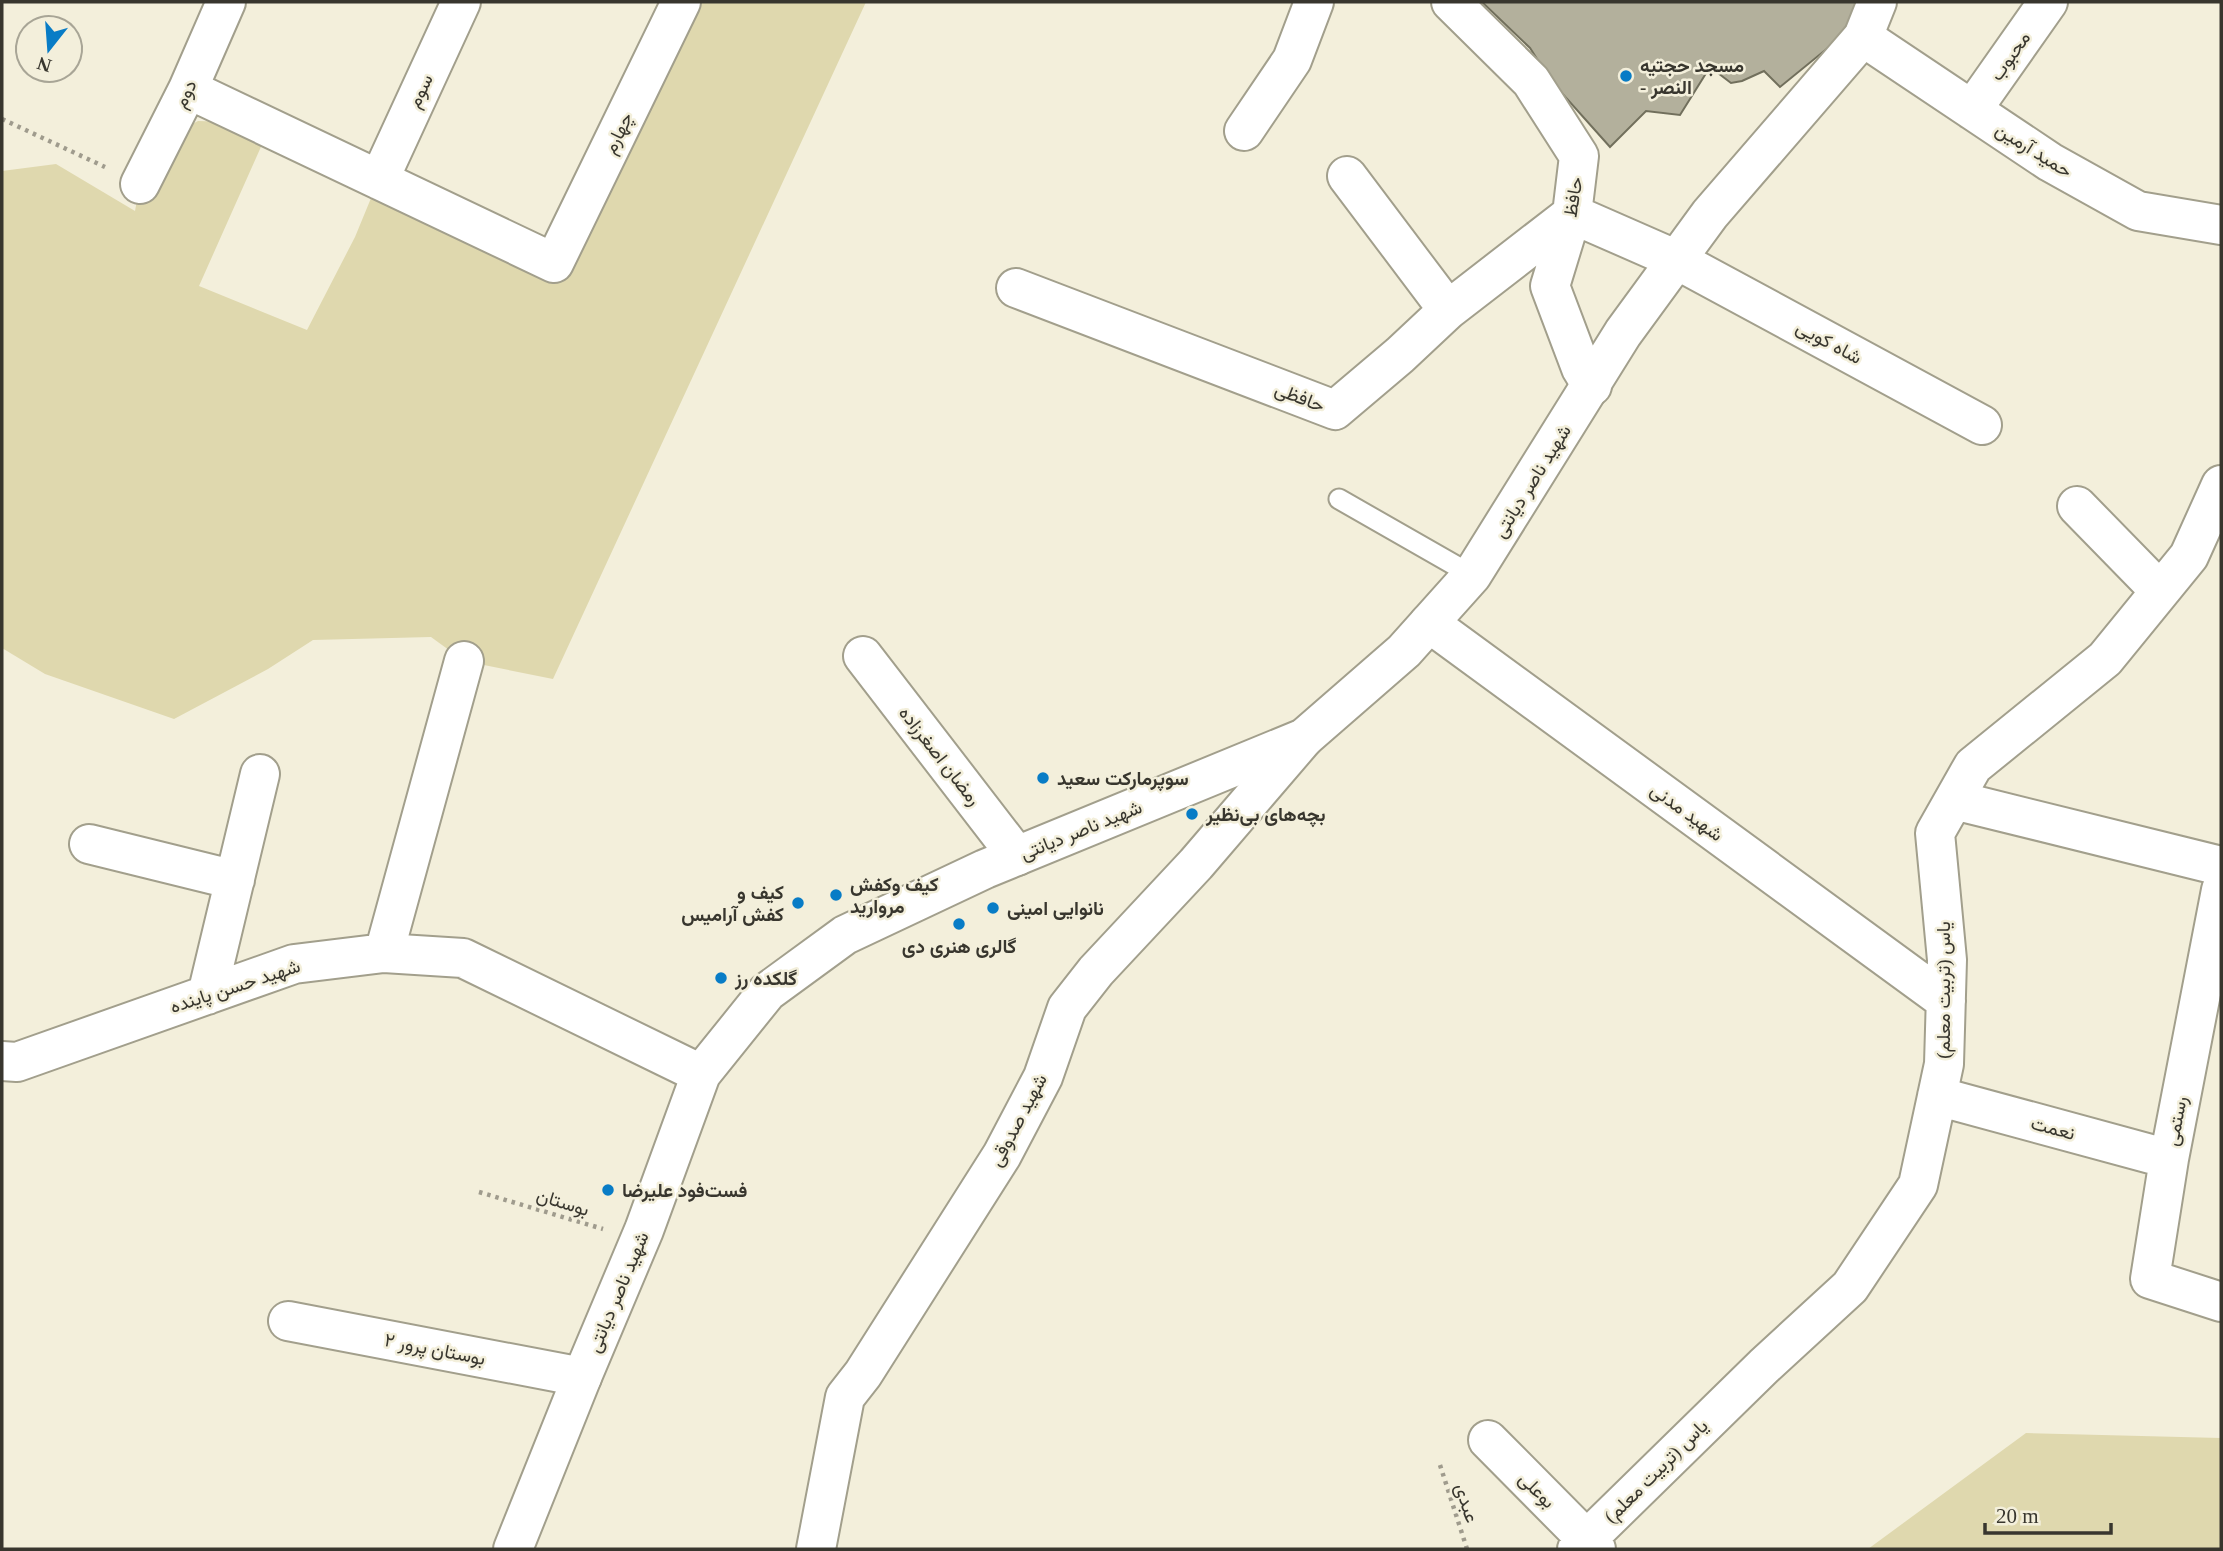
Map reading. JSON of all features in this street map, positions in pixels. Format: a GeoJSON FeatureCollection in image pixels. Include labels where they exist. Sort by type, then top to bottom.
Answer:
{"type":"FeatureCollection","features":[{"type":"Feature","properties":{"kind":"street","name":"دوم"},"geometry":{"type":"LineString","coordinates":[[141,184],[188,89],[226,2]]}},
{"type":"Feature","properties":{"kind":"street","name":"سوم"},"geometry":{"type":"LineString","coordinates":[[379,180],[461,2]]}},
{"type":"Feature","properties":{"kind":"street","name":"چهارم"},"geometry":{"type":"LineString","coordinates":[[379,180],[554,263],[681,2]]}},
{"type":"Feature","properties":{"kind":"street"},"geometry":{"type":"LineString","coordinates":[[1244,131],[1293,60],[1314,2]]}},
{"type":"Feature","properties":{"kind":"street","name":"حافظ"},"geometry":{"type":"LineString","coordinates":[[1451,2],[1531,81],[1579,156],[1572,214],[1550,286],[1581,368],[1592,386]]}},
{"type":"Feature","properties":{"kind":"street","name":"شهید ناصر دیانتی"},"geometry":{"type":"LineString","coordinates":[[513,1549],[640,1240],[701,1074],[767,992],[845,935],[1017,856],[1304,738],[1404,651],[1472,575],[1623,333],[1710,214],[1863,37],[1877,2]]}},
{"type":"Feature","properties":{"kind":"street","name":"محبوب"},"geometry":{"type":"LineString","coordinates":[[1972,110],[2048,2]]}},
{"type":"Feature","properties":{"kind":"street","name":"حمید آرمین"},"geometry":{"type":"LineString","coordinates":[[1863,37],[2050,162],[2138,211],[2221,225]]}},
{"type":"Feature","properties":{"kind":"street"},"geometry":{"type":"LineString","coordinates":[[188,89],[379,180]]}},
{"type":"Feature","properties":{"kind":"street"},"geometry":{"type":"LineString","coordinates":[[1347,176],[1448,310]]}},
{"type":"Feature","properties":{"kind":"street","name":"شاه کویی"},"geometry":{"type":"LineString","coordinates":[[1572,214],[1677,260],[1982,425]]}},
{"type":"Feature","properties":{"kind":"street","name":"حافظی"},"geometry":{"type":"LineString","coordinates":[[1016,288],[1335,410],[1448,310],[1572,214]]}},
{"type":"Feature","properties":{"kind":"street","name":"یاس (تربیت معلم)"},"geometry":{"type":"LineString","coordinates":[[1587,1546],[1764,1366],[1850,1287],[1917,1185],[1944,1064],[1947,960],[1936,833],[1973,766],[2105,660],[2189,556],[2221,485]]}},
{"type":"Feature","properties":{"kind":"street"},"geometry":{"type":"LineString","coordinates":[[2077,506],[2160,592]]}},
{"type":"Feature","properties":{"kind":"street","name":"شهید مدنی"},"geometry":{"type":"LineString","coordinates":[[1429,623],[1946,1001]]}},
{"type":"Feature","properties":{"kind":"street","name":"رمضان اصغرزاده"},"geometry":{"type":"LineString","coordinates":[[863,656],[1017,856]]}},
{"type":"Feature","properties":{"kind":"street"},"geometry":{"type":"LineString","coordinates":[[384,953],[464,661]]}},
{"type":"Feature","properties":{"kind":"street","name":"شهید صدوقی"},"geometry":{"type":"LineString","coordinates":[[816,1549],[845,1397],[863,1374],[1002,1154],[1043,1077],[1067,1008],[1096,971],[1196,864],[1304,738]]}},
{"type":"Feature","properties":{"kind":"street"},"geometry":{"type":"LineString","coordinates":[[207,995],[260,774]]}},
{"type":"Feature","properties":{"kind":"street"},"geometry":{"type":"LineString","coordinates":[[1954,800],[2221,866]]}},
{"type":"Feature","properties":{"kind":"street"},"geometry":{"type":"LineString","coordinates":[[89,844],[235,880]]}},
{"type":"Feature","properties":{"kind":"street","name":"رستمی"},"geometry":{"type":"LineString","coordinates":[[2221,890],[2169,1159],[2150,1279],[2221,1302]]}},
{"type":"Feature","properties":{"kind":"street","name":"شهید حسن پاینده"},"geometry":{"type":"LineString","coordinates":[[2,1061],[18,1062],[294,964],[384,953],[463,957],[701,1074]]}},
{"type":"Feature","properties":{"kind":"street","name":"نعمت"},"geometry":{"type":"LineString","coordinates":[[1937,1096],[2169,1159]]}},
{"type":"Feature","properties":{"kind":"street","name":"بوستان پرور ۲"},"geometry":{"type":"LineString","coordinates":[[288,1321],[582,1377]]}},
{"type":"Feature","properties":{"kind":"street","name":"بوعلی"},"geometry":{"type":"LineString","coordinates":[[1488,1440],[1587,1546]]}},
{"type":"Feature","properties":{"kind":"lane"},"geometry":{"type":"LineString","coordinates":[[1339,499],[1472,575]]}},
{"type":"Feature","properties":{"kind":"path"},"geometry":{"type":"LineString","coordinates":[[2,119],[141,184]]}},
{"type":"Feature","properties":{"kind":"path","name":"بوستان"},"geometry":{"type":"LineString","coordinates":[[479,1192],[640,1240]]}},
{"type":"Feature","properties":{"kind":"path","name":"عبدی"},"geometry":{"type":"LineString","coordinates":[[1440,1465],[1467,1549]]}},
{"type":"Feature","properties":{"kind":"shaded area"},"geometry":{"type":"Polygon","coordinates":[[[701,2],[866,2],[553,679],[464,661],[431,637],[313,640],[268,669],[174,719],[45,674],[2,648],[2,171],[56,164],[135,211],[140,184],[168,137],[198,121],[231,122],[264,140],[199,286],[307,330],[355,237],[376,186],[563,277],[701,2]]]}},
{"type":"Feature","properties":{"kind":"shaded area"},"geometry":{"type":"Polygon","coordinates":[[[2026,1433],[2221,1438],[2221,1549],[1868,1549],[2026,1433]]]}},
{"type":"Feature","properties":{"kind":"building","name":"مسجد حجتیه - النصر"},"geometry":{"type":"Polygon","coordinates":[[[1482,2],[1862,2],[1850,30],[1780,87],[1764,71],[1731,83],[1710,67],[1680,115],[1646,111],[1610,147],[1551,81],[1530,48],[1482,2]]]}},
{"type":"Feature","properties":{"kind":"place","name":"مسجد حجتیه - النصر"},"geometry":{"type":"Point","coordinates":[1626,76]}},
{"type":"Feature","properties":{"kind":"place","name":"سوپرمارکت سعید"},"geometry":{"type":"Point","coordinates":[1043,778]}},
{"type":"Feature","properties":{"kind":"place","name":"بچه‌های بی‌نظیر"},"geometry":{"type":"Point","coordinates":[1192,814]}},
{"type":"Feature","properties":{"kind":"place","name":"کیف و‌کفش مروارید"},"geometry":{"type":"Point","coordinates":[836,895]}},
{"type":"Feature","properties":{"kind":"place","name":"کیف و‌ کفش آرامیس"},"geometry":{"type":"Point","coordinates":[798,903]}},
{"type":"Feature","properties":{"kind":"place","name":"نانوایی امینی"},"geometry":{"type":"Point","coordinates":[993,908]}},
{"type":"Feature","properties":{"kind":"place","name":"گالری هنری دی"},"geometry":{"type":"Point","coordinates":[959,924]}},
{"type":"Feature","properties":{"kind":"place","name":"گلکده رز"},"geometry":{"type":"Point","coordinates":[721,978]}},
{"type":"Feature","properties":{"kind":"place","name":"فست‌فود علیرضا"},"geometry":{"type":"Point","coordinates":[608,1190]}}]}
